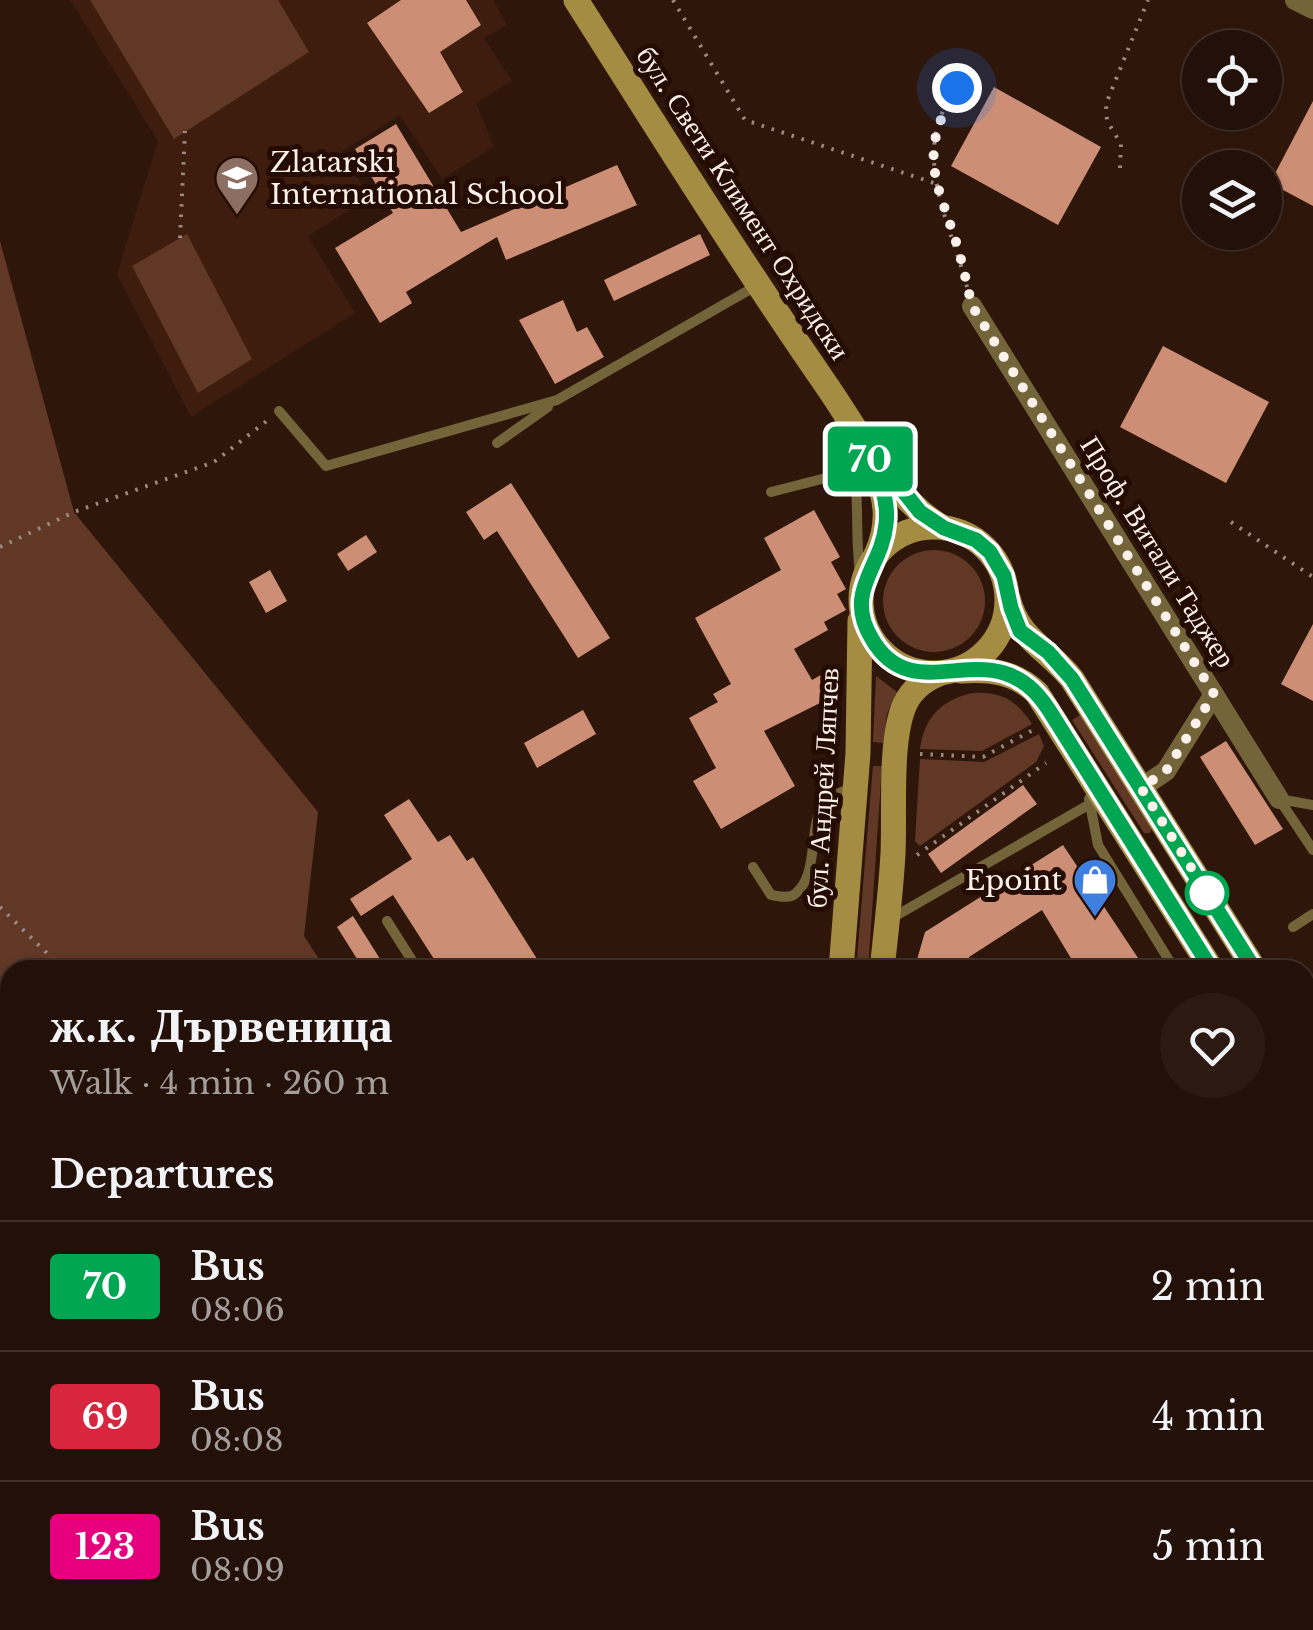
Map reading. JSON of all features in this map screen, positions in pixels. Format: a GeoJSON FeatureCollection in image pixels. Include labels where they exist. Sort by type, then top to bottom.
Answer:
{"type":"FeatureCollection","features":[{"type":"Feature","properties":{"kind":"main road","name":"бул. Свети Климент Охридски"},"geometry":{"type":"LineString","coordinates":[[576,0],[756,286],[860,437],[920,512],[944,528]]}},
{"type":"Feature","properties":{"kind":"main road","name":"бул. Свети Климент Охридски"},"geometry":{"type":"LineString","coordinates":[[860,437],[882,487],[886,510],[883,539],[875,556]]}},
{"type":"Feature","properties":{"kind":"main road"},"geometry":{"type":"LineString","coordinates":[[1206,960],[1045,703],[1029,685],[1002,672],[909,670],[882,653],[872,640],[862,598],[875,556],[897,536],[944,528],[976,540],[990,552],[1004,576],[1020,631],[1048,652],[1072,679],[1249,960]]}},
{"type":"Feature","properties":{"kind":"main road"},"geometry":{"type":"LineString","coordinates":[[883,960],[899,726],[906,701],[926,679],[977,660],[996,638],[1006,610],[1007,592]]}},
{"type":"Feature","properties":{"kind":"main road","name":"бул. Андрей Ляпчев"},"geometry":{"type":"LineString","coordinates":[[842,960],[856,787],[862,598]]}},
{"type":"Feature","properties":{"kind":"street"},"geometry":{"type":"LineString","coordinates":[[1295,0],[1313,9]]}},
{"type":"Feature","properties":{"kind":"street","name":"Проф. Витали Таджер"},"geometry":{"type":"LineString","coordinates":[[972,306],[1279,799]]}},
{"type":"Feature","properties":{"kind":"street"},"geometry":{"type":"LineString","coordinates":[[1141,788],[1166,771],[1214,694]]}},
{"type":"Feature","properties":{"kind":"lane"},"geometry":{"type":"LineString","coordinates":[[497,442],[558,400],[756,286]]}},
{"type":"Feature","properties":{"kind":"lane"},"geometry":{"type":"LineString","coordinates":[[829,390],[850,444],[862,598]]}},
{"type":"Feature","properties":{"kind":"lane"},"geometry":{"type":"LineString","coordinates":[[279,411],[326,466],[558,400]]}},
{"type":"Feature","properties":{"kind":"lane"},"geometry":{"type":"LineString","coordinates":[[771,492],[853,471]]}},
{"type":"Feature","properties":{"kind":"lane"},"geometry":{"type":"LineString","coordinates":[[1081,760],[1098,845],[1169,960]]}},
{"type":"Feature","properties":{"kind":"lane"},"geometry":{"type":"LineString","coordinates":[[753,867],[772,896],[796,894],[806,876],[820,811],[828,798],[856,787]]}},
{"type":"Feature","properties":{"kind":"lane"},"geometry":{"type":"LineString","coordinates":[[1279,799],[1313,806]]}},
{"type":"Feature","properties":{"kind":"lane"},"geometry":{"type":"LineString","coordinates":[[1279,799],[1313,850]]}},
{"type":"Feature","properties":{"kind":"lane"},"geometry":{"type":"LineString","coordinates":[[887,922],[1090,804]]}},
{"type":"Feature","properties":{"kind":"lane"},"geometry":{"type":"LineString","coordinates":[[1293,928],[1313,914]]}},
{"type":"Feature","properties":{"kind":"lane"},"geometry":{"type":"LineString","coordinates":[[386,921],[411,960]]}},
{"type":"Feature","properties":{"kind":"path"},"geometry":{"type":"LineString","coordinates":[[673,0],[745,120],[934,183]]}},
{"type":"Feature","properties":{"kind":"path"},"geometry":{"type":"LineString","coordinates":[[1120,168],[1121,144],[1107,121],[1106,104],[1148,0]]}},
{"type":"Feature","properties":{"kind":"path"},"geometry":{"type":"LineString","coordinates":[[972,64],[942,112],[934,143],[934,183],[957,245],[972,306]]}},
{"type":"Feature","properties":{"kind":"path"},"geometry":{"type":"LineString","coordinates":[[180,238],[186,131]]}},
{"type":"Feature","properties":{"kind":"path"},"geometry":{"type":"LineString","coordinates":[[0,547],[74,512],[214,462],[279,411]]}},
{"type":"Feature","properties":{"kind":"path"},"geometry":{"type":"LineString","coordinates":[[1231,522],[1313,578]]}},
{"type":"Feature","properties":{"kind":"path"},"geometry":{"type":"LineString","coordinates":[[913,754],[983,757],[1040,726]]}},
{"type":"Feature","properties":{"kind":"path"},"geometry":{"type":"LineString","coordinates":[[908,860],[1046,762]]}},
{"type":"Feature","properties":{"kind":"path"},"geometry":{"type":"LineString","coordinates":[[0,908],[54,960]]}},
{"type":"Feature","properties":{"kind":"shaded area","name":"Zlatarski International School"},"geometry":{"type":"Polygon","coordinates":[[[70,0],[493,0],[507,25],[484,38],[512,81],[476,103],[494,147],[442,179],[400,115],[341,152],[370,197],[308,236],[355,313],[191,417],[117,274],[158,141],[70,0]]]}},
{"type":"Feature","properties":{"kind":"shaded area"},"geometry":{"type":"Polygon","coordinates":[[[90,0],[278,0],[309,52],[174,139],[90,0]]]}},
{"type":"Feature","properties":{"kind":"shaded area"},"geometry":{"type":"Polygon","coordinates":[[[187,234],[252,359],[198,393],[132,266],[187,234]]]}},
{"type":"Feature","properties":{"kind":"shaded area"},"geometry":{"type":"Polygon","coordinates":[[[0,241],[74,512],[318,812],[304,936],[320,960],[0,960],[0,241]]]}},
{"type":"Feature","properties":{"kind":"shaded area"},"geometry":{"type":"Polygon","coordinates":[[[934,550],[953,554],[970,565],[981,582],[985,601],[981,620],[970,637],[953,648],[934,652],[915,648],[898,637],[887,620],[883,601],[887,582],[898,565],[915,554],[934,550]]]}},
{"type":"Feature","properties":{"kind":"shaded area"},"geometry":{"type":"Polygon","coordinates":[[[876,676],[897,692],[887,714],[883,743],[873,742],[876,676]]]}},
{"type":"Feature","properties":{"kind":"shaded area"},"geometry":{"type":"Polygon","coordinates":[[[972,693],[1007,699],[1032,724],[982,751],[920,749],[936,712],[952,700],[972,693]]]}},
{"type":"Feature","properties":{"kind":"shaded area"},"geometry":{"type":"Polygon","coordinates":[[[1080,715],[1152,827],[1150,833],[1144,833],[1072,720],[1080,715]]]}},
{"type":"Feature","properties":{"kind":"shaded area"},"geometry":{"type":"Polygon","coordinates":[[[1039,734],[1044,746],[1036,762],[920,846],[915,841],[920,759],[984,762],[1039,734]]]}},
{"type":"Feature","properties":{"kind":"shaded area"},"geometry":{"type":"Polygon","coordinates":[[[873,766],[882,766],[869,960],[857,960],[873,766]]]}},
{"type":"Feature","properties":{"kind":"building"},"geometry":{"type":"Polygon","coordinates":[[[401,0],[466,0],[481,25],[440,52],[463,92],[429,113],[367,23],[401,0]]]}},
{"type":"Feature","properties":{"kind":"building"},"geometry":{"type":"Polygon","coordinates":[[[994,87],[1101,147],[1058,225],[951,166],[994,87]]]}},
{"type":"Feature","properties":{"kind":"building"},"geometry":{"type":"Polygon","coordinates":[[[1313,101],[1313,206],[1282,189],[1282,160],[1313,101]]]}},
{"type":"Feature","properties":{"kind":"building"},"geometry":{"type":"Polygon","coordinates":[[[396,124],[461,232],[617,165],[637,205],[506,260],[497,237],[406,292],[412,303],[380,323],[335,248],[393,213],[355,149],[396,124]]]}},
{"type":"Feature","properties":{"kind":"building"},"geometry":{"type":"Polygon","coordinates":[[[700,234],[710,255],[614,301],[604,280],[700,234]]]}},
{"type":"Feature","properties":{"kind":"building"},"geometry":{"type":"Polygon","coordinates":[[[563,300],[577,332],[587,327],[604,357],[555,384],[519,320],[563,300]]]}},
{"type":"Feature","properties":{"kind":"building"},"geometry":{"type":"Polygon","coordinates":[[[1163,346],[1269,402],[1226,483],[1120,427],[1163,346]]]}},
{"type":"Feature","properties":{"kind":"building"},"geometry":{"type":"Polygon","coordinates":[[[511,483],[610,638],[578,658],[497,531],[484,540],[466,512],[511,483]]]}},
{"type":"Feature","properties":{"kind":"building"},"geometry":{"type":"Polygon","coordinates":[[[814,510],[840,557],[831,562],[846,589],[837,594],[846,610],[824,622],[828,630],[794,649],[812,680],[826,672],[838,694],[764,731],[795,786],[721,829],[693,781],[716,768],[689,718],[718,702],[713,694],[731,684],[695,618],[781,570],[764,538],[814,510]]]}},
{"type":"Feature","properties":{"kind":"building"},"geometry":{"type":"Polygon","coordinates":[[[366,535],[377,552],[348,571],[337,554],[366,535]]]}},
{"type":"Feature","properties":{"kind":"building"},"geometry":{"type":"Polygon","coordinates":[[[270,570],[287,601],[266,613],[249,582],[270,570]]]}},
{"type":"Feature","properties":{"kind":"building"},"geometry":{"type":"Polygon","coordinates":[[[1313,624],[1313,701],[1281,684],[1313,624]]]}},
{"type":"Feature","properties":{"kind":"building"},"geometry":{"type":"Polygon","coordinates":[[[583,710],[596,734],[537,768],[524,743],[583,710]]]}},
{"type":"Feature","properties":{"kind":"building"},"geometry":{"type":"Polygon","coordinates":[[[1226,741],[1283,829],[1255,845],[1200,757],[1226,741]]]}},
{"type":"Feature","properties":{"kind":"building"},"geometry":{"type":"Polygon","coordinates":[[[1023,785],[1037,804],[941,873],[928,854],[1023,785]]]}},
{"type":"Feature","properties":{"kind":"building"},"geometry":{"type":"Polygon","coordinates":[[[409,799],[438,842],[450,835],[467,861],[473,857],[538,960],[435,960],[393,895],[361,916],[350,899],[412,859],[384,815],[409,799]]]}},
{"type":"Feature","properties":{"kind":"building"},"geometry":{"type":"Polygon","coordinates":[[[1063,845],[1139,960],[1072,960],[1042,910],[969,960],[917,960],[925,932],[1063,845]]]}},
{"type":"Feature","properties":{"kind":"building"},"geometry":{"type":"Polygon","coordinates":[[[353,916],[381,960],[358,960],[337,927],[353,916]]]}},
{"type":"Feature","properties":{"kind":"bus line","name":"70"},"geometry":{"type":"LineString","coordinates":[[1206,960],[1045,703],[1029,685],[1016,677],[988,670],[939,674],[909,670],[882,653],[872,640],[861,608],[862,587],[883,539],[886,510],[882,487],[860,437],[920,512],[944,528],[976,540],[999,564],[1020,631],[1048,652],[1072,679],[1249,960]]}},
{"type":"Feature","properties":{"kind":"place","name":"Zlatarski International School"},"geometry":{"type":"Point","coordinates":[237,216]}},
{"type":"Feature","properties":{"kind":"place","name":"Epoint"},"geometry":{"type":"Point","coordinates":[1095,918]}},
{"type":"Feature","properties":{"kind":"route"},"geometry":{"type":"LineString","coordinates":[[957,88],[942,112],[934,143],[934,183],[957,245],[972,306],[1214,694],[1166,771],[1141,788],[1207,893]]}}]}
